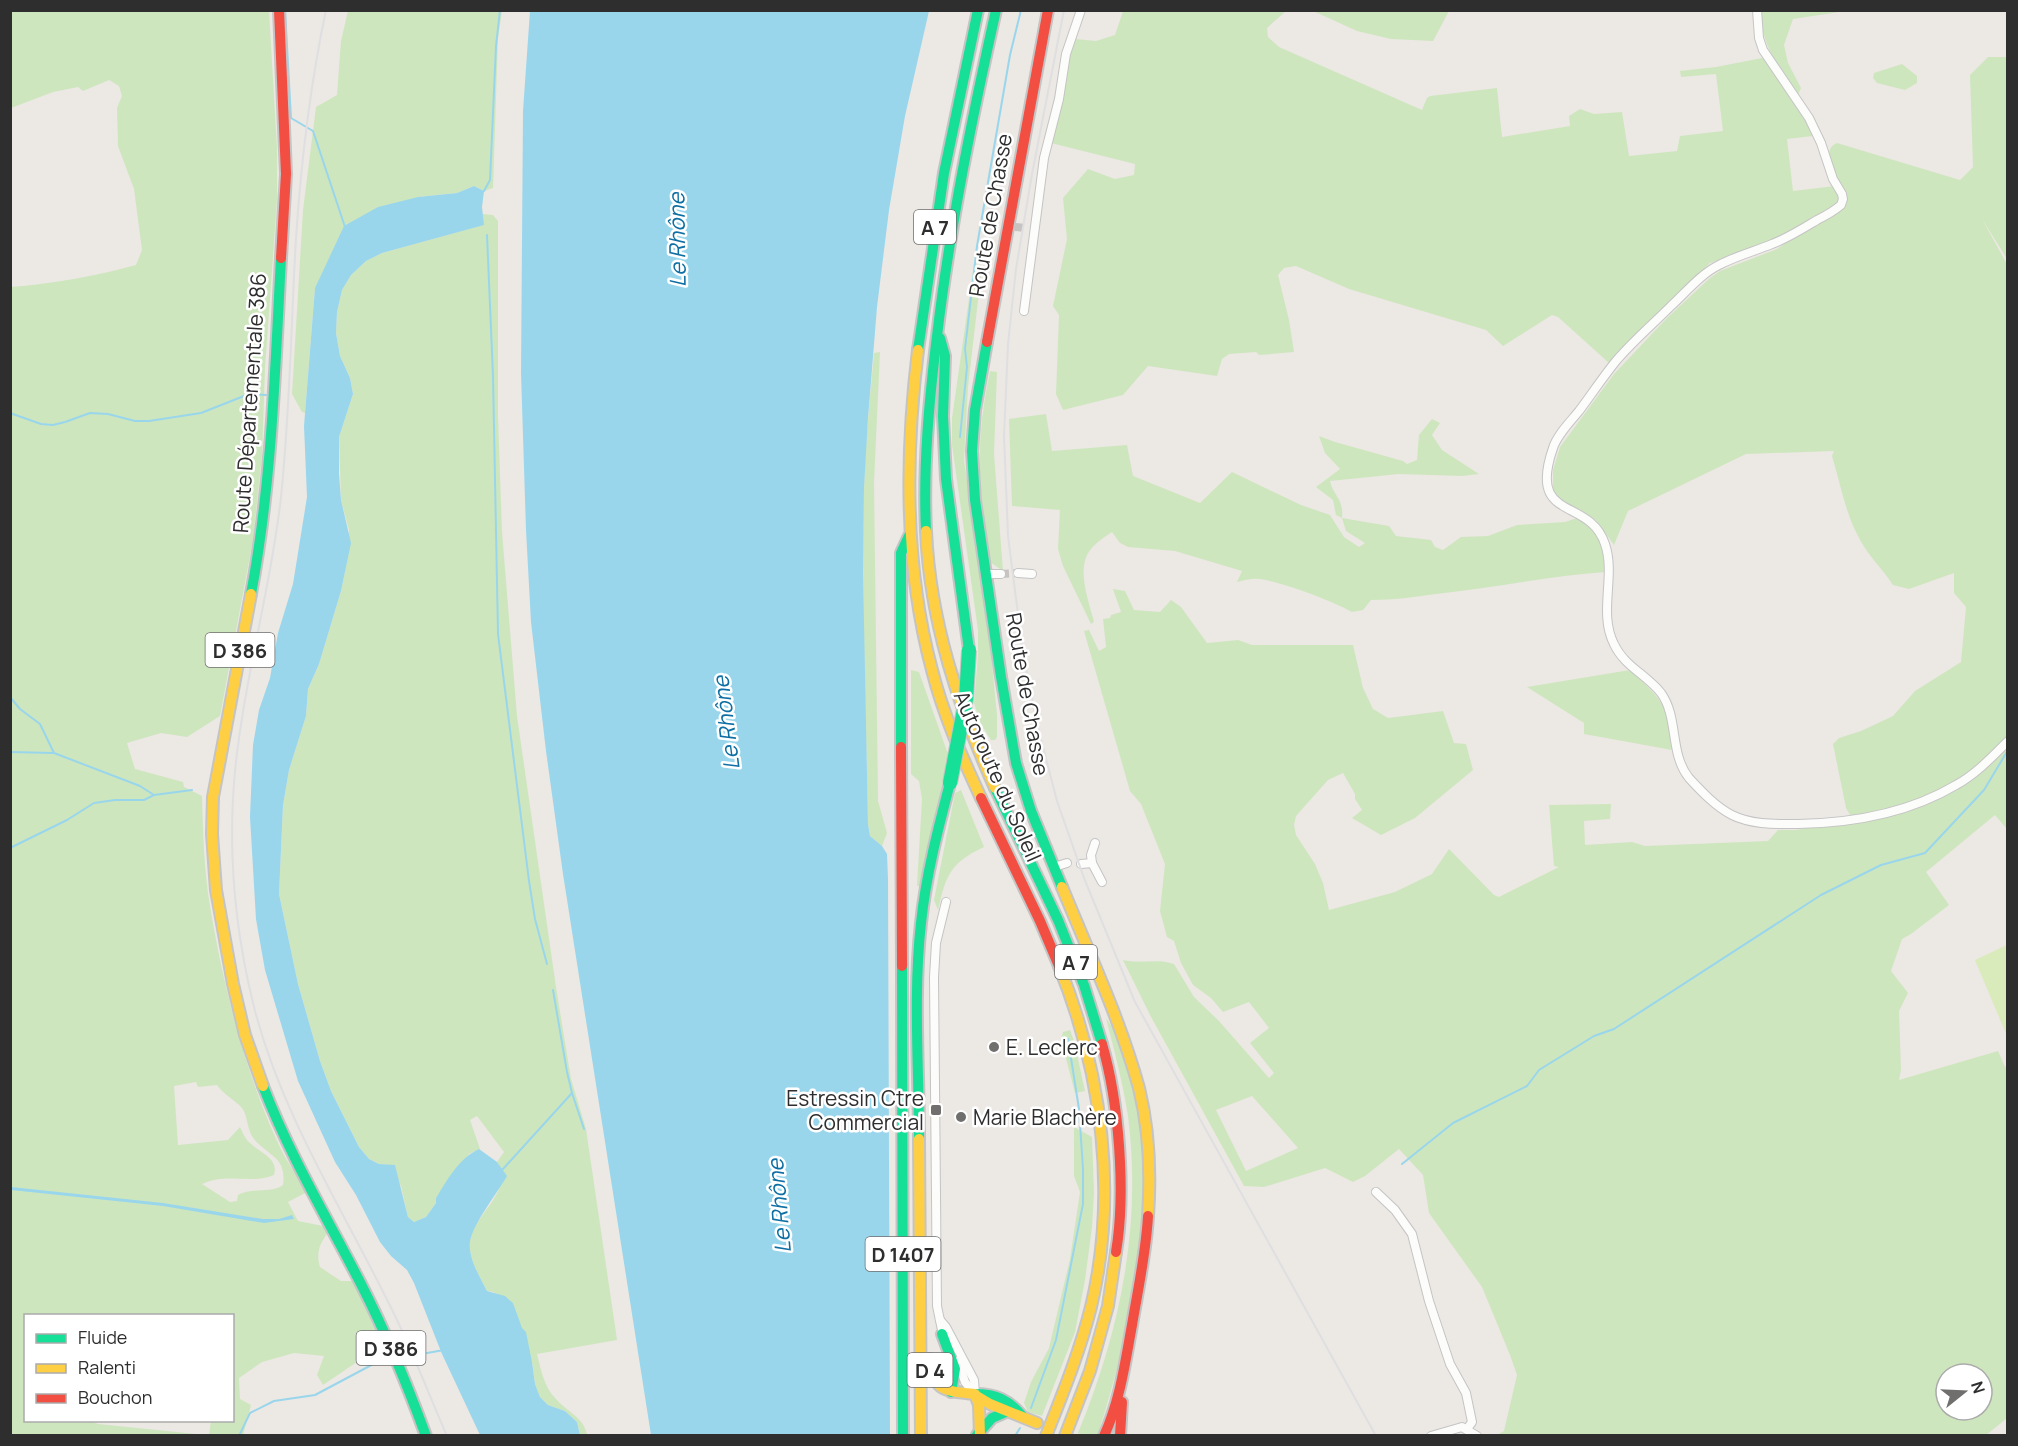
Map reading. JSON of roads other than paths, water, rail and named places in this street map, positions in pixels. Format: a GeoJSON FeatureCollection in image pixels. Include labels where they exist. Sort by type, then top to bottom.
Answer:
{"type":"FeatureCollection","features":[{"type":"Feature","properties":{"kind":"main road","name":"Route Départementale 386"},"geometry":{"type":"LineString","coordinates":[[279,10],[286,174],[270,456],[260,545],[213,797],[211,819],[213,868],[218,908],[236,997],[248,1046],[267,1099],[290,1150],[363,1287],[410,1390],[426,1436]]}},
{"type":"Feature","properties":{"kind":"main road","name":"Autoroute du Soleil"},"geometry":{"type":"LineString","coordinates":[[978,10],[944,171],[921,320],[910,437],[909,536],[923,634],[941,700],[963,758],[1041,921],[1064,976],[1086,1043],[1097,1092],[1104,1173],[1104,1215],[1097,1278],[1089,1323],[1077,1363],[1046,1436]]}},
{"type":"Feature","properties":{"kind":"main road","name":"Autoroute du Soleil"},"geometry":{"type":"LineString","coordinates":[[996,10],[962,166],[937,328],[929,404],[925,486],[927,554],[940,637],[951,679],[972,737],[1014,831],[1058,919],[1085,985],[1106,1058],[1117,1120],[1121,1213],[1112,1293],[1095,1360],[1065,1436]]}},
{"type":"Feature","properties":{"kind":"main road","name":"Route de Chasse"},"geometry":{"type":"LineString","coordinates":[[1048,10],[1011,226],[975,410],[972,451],[975,500],[1016,763],[1031,812],[1060,865],[1123,1038],[1139,1090],[1147,1136],[1150,1191],[1146,1247],[1124,1369],[1113,1416],[1104,1436]]}},
{"type":"Feature","properties":{"kind":"main road","name":"D 1407"},"geometry":{"type":"LineString","coordinates":[[921,1436],[918,983],[921,925],[936,838],[950,783],[966,699],[969,650],[946,479],[943,416],[945,356],[937,328]]}},
{"type":"Feature","properties":{"kind":"main road","name":"D 1407"},"geometry":{"type":"LineString","coordinates":[[903,1436],[901,553],[909,536]]}},
{"type":"Feature","properties":{"kind":"main road"},"geometry":{"type":"LineString","coordinates":[[903,1210],[912,1306],[912,1436]]}},
{"type":"Feature","properties":{"kind":"main road","name":"D 4"},"geometry":{"type":"LineString","coordinates":[[921,1313],[927,1327],[930,1376],[934,1384],[941,1390],[951,1392],[993,1394],[1013,1405],[1022,1416]]}},
{"type":"Feature","properties":{"kind":"main road"},"geometry":{"type":"LineString","coordinates":[[942,1334],[956,1374],[951,1392]]}},
{"type":"Feature","properties":{"kind":"main road","name":"Route de Chasse"},"geometry":{"type":"LineString","coordinates":[[1120,1436],[1124,1369]]}},
{"type":"Feature","properties":{"kind":"main road"},"geometry":{"type":"LineString","coordinates":[[975,1394],[979,1405],[979,1434]]}},
{"type":"Feature","properties":{"kind":"main road","name":"D 4"},"geometry":{"type":"LineString","coordinates":[[975,1394],[989,1406],[1037,1423]]}},
{"type":"Feature","properties":{"kind":"main road"},"geometry":{"type":"LineString","coordinates":[[979,1434],[992,1418],[1008,1412]]}},
{"type":"Feature","properties":{"kind":"street"},"geometry":{"type":"LineString","coordinates":[[1024,311],[1040,178],[1059,99],[1066,54],[1081,10]]}},
{"type":"Feature","properties":{"kind":"street"},"geometry":{"type":"LineString","coordinates":[[1757,10],[1759,38],[1763,50],[1805,109],[1843,199],[1840,205],[1793,235],[1712,269],[1629,348],[1610,369],[1553,446],[1546,476],[1549,493],[1560,506],[1587,520],[1601,533],[1608,554],[1608,617],[1614,645],[1628,663],[1654,686],[1664,699],[1683,769],[1705,794],[1730,814],[1768,824],[1815,824],[1890,813],[1957,785],[1989,761],[2007,741]]}},
{"type":"Feature","properties":{"kind":"street"},"geometry":{"type":"LineString","coordinates":[[1025,228],[1035,230]]}},
{"type":"Feature","properties":{"kind":"street"},"geometry":{"type":"LineString","coordinates":[[1018,573],[1032,574]]}},
{"type":"Feature","properties":{"kind":"street"},"geometry":{"type":"LineString","coordinates":[[986,574],[1001,574]]}},
{"type":"Feature","properties":{"kind":"street"},"geometry":{"type":"LineString","coordinates":[[1095,843],[1091,855],[1092,863],[1102,882]]}},
{"type":"Feature","properties":{"kind":"street"},"geometry":{"type":"LineString","coordinates":[[1081,864],[1092,863]]}},
{"type":"Feature","properties":{"kind":"street"},"geometry":{"type":"LineString","coordinates":[[946,902],[936,943],[934,977],[937,1306],[942,1334],[960,1364],[965,1382],[975,1394]]}},
{"type":"Feature","properties":{"kind":"street"},"geometry":{"type":"LineString","coordinates":[[1376,1192],[1399,1215],[1412,1234],[1450,1364],[1468,1399],[1472,1422],[1467,1429]]}},
{"type":"Feature","properties":{"kind":"street"},"geometry":{"type":"LineString","coordinates":[[939,1319],[946,1327],[974,1380],[975,1394]]}},
{"type":"Feature","properties":{"kind":"street"},"geometry":{"type":"LineString","coordinates":[[1431,1436],[1455,1428],[1467,1429],[1477,1436]]}},
{"type":"Feature","properties":{"kind":"water","name":"Le Rhône"},"geometry":{"type":"Polygon","coordinates":[[[530,11],[929,11],[905,116],[889,210],[877,307],[864,488],[863,571],[868,824],[870,836],[882,846],[887,854],[888,879],[890,1435],[651,1435],[563,874],[531,622],[521,373],[523,111],[530,11]]]}},
{"type":"Feature","properties":{"kind":"water"},"geometry":{"type":"Polygon","coordinates":[[[474,186],[484,191],[482,207],[484,225],[382,253],[366,261],[351,275],[342,290],[337,312],[336,333],[340,356],[350,378],[353,394],[339,437],[339,474],[341,500],[351,543],[341,591],[319,664],[308,689],[306,716],[289,770],[283,805],[279,894],[298,984],[331,1091],[359,1147],[369,1159],[379,1164],[395,1165],[408,1217],[414,1222],[426,1217],[454,1170],[465,1158],[479,1149],[497,1162],[507,1176],[475,1227],[470,1242],[471,1254],[487,1291],[505,1296],[513,1303],[522,1328],[526,1332],[535,1384],[540,1397],[548,1405],[565,1411],[577,1422],[580,1435],[480,1435],[442,1354],[414,1283],[407,1270],[380,1242],[356,1195],[335,1162],[298,1081],[265,970],[256,919],[250,817],[253,745],[259,710],[270,678],[278,633],[293,584],[307,497],[304,426],[315,288],[344,226],[378,207],[418,197],[457,193],[474,186]]]}},
{"type":"Feature","properties":{"kind":"water"},"geometry":{"type":"Polygon","coordinates":[[[11,1187],[163,1203],[263,1219],[279,1219],[292,1215],[294,1219],[264,1223],[163,1206],[11,1190],[11,1187]]]}},
{"type":"Feature","properties":{"kind":"waterway"},"geometry":{"type":"LineString","coordinates":[[285,10],[291,118],[313,131],[345,227]]}},
{"type":"Feature","properties":{"kind":"waterway"},"geometry":{"type":"LineString","coordinates":[[484,191],[490,180],[496,46],[500,10]]}},
{"type":"Feature","properties":{"kind":"waterway"},"geometry":{"type":"LineString","coordinates":[[960,437],[967,367],[965,349],[977,246],[1010,55],[1021,10]]}},
{"type":"Feature","properties":{"kind":"waterway"},"geometry":{"type":"LineString","coordinates":[[487,235],[493,376],[498,634],[529,881],[535,919],[547,964]]}},
{"type":"Feature","properties":{"kind":"waterway"},"geometry":{"type":"LineString","coordinates":[[10,413],[41,424],[53,425],[90,413],[108,414],[135,421],[149,421],[201,413],[249,394],[266,395]]}},
{"type":"Feature","properties":{"kind":"waterway"},"geometry":{"type":"LineString","coordinates":[[10,697],[20,709],[40,724],[54,753],[140,786],[154,795],[192,790]]}},
{"type":"Feature","properties":{"kind":"waterway"},"geometry":{"type":"LineString","coordinates":[[1402,1164],[1453,1123],[1527,1086],[1539,1070],[1594,1036],[1614,1029],[1821,895],[1881,865],[1925,853],[1984,790],[2008,750]]}},
{"type":"Feature","properties":{"kind":"waterway"},"geometry":{"type":"LineString","coordinates":[[10,752],[53,753]]}},
{"type":"Feature","properties":{"kind":"waterway"},"geometry":{"type":"LineString","coordinates":[[10,848],[67,820],[94,803],[144,800],[154,795]]}},
{"type":"Feature","properties":{"kind":"waterway"},"geometry":{"type":"LineString","coordinates":[[553,990],[567,1072],[584,1129]]}},
{"type":"Feature","properties":{"kind":"waterway"},"geometry":{"type":"LineString","coordinates":[[1031,1408],[1056,1340],[1083,1204],[1079,1109],[1068,1039]]}},
{"type":"Feature","properties":{"kind":"waterway"},"geometry":{"type":"LineString","coordinates":[[502,1170],[572,1093]]}},
{"type":"Feature","properties":{"kind":"waterway"},"geometry":{"type":"LineString","coordinates":[[399,1358],[444,1350]]}},
{"type":"Feature","properties":{"kind":"waterway"},"geometry":{"type":"LineString","coordinates":[[239,1436],[250,1413],[274,1401],[315,1395],[379,1361],[390,1359]]}},
{"type":"Feature","properties":{"kind":"waterway"},"geometry":{"type":"LineString","coordinates":[[1015,1436],[1020,1428]]}},
{"type":"Feature","properties":{"kind":"tunnel"},"geometry":{"type":"LineString","coordinates":[[1015,227],[1025,228]]}},
{"type":"Feature","properties":{"kind":"tunnel"},"geometry":{"type":"LineString","coordinates":[[1001,574],[1018,573]]}},
{"type":"Feature","properties":{"kind":"railway"},"geometry":{"type":"LineString","coordinates":[[326,10],[311,96],[301,181],[281,497],[235,771],[233,872],[240,938],[253,1003],[280,1086],[317,1165],[397,1320],[447,1436]]}},
{"type":"Feature","properties":{"kind":"railway"},"geometry":{"type":"LineString","coordinates":[[1064,10],[1016,269],[1008,344],[1004,436],[1008,536],[1023,653],[1037,724],[1057,801],[1084,878],[1135,1002],[1376,1436]]}},
{"type":"Feature","properties":{"kind":"place","name":"E. Leclerc"},"geometry":{"type":"Point","coordinates":[994,1047]}},
{"type":"Feature","properties":{"kind":"place","name":"Estressin Ctre Commercial"},"geometry":{"type":"Point","coordinates":[936,1110]}},
{"type":"Feature","properties":{"kind":"place","name":"Marie Blachère"},"geometry":{"type":"Point","coordinates":[961,1117]}}]}
